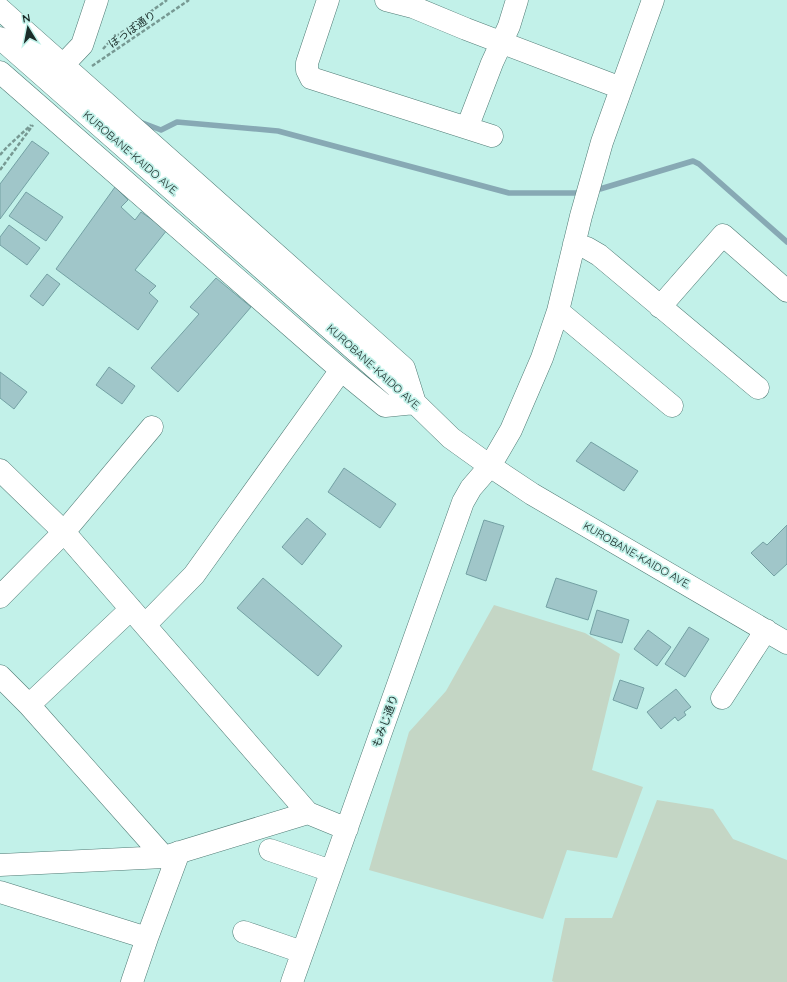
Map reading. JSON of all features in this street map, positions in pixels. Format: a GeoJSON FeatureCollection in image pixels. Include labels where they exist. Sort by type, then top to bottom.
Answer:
{"type":"FeatureCollection","features":[{"type":"Feature","properties":{"kind":"street"},"geometry":{"type":"LineString","coordinates":[[63,65],[82,45],[97,0]]}},
{"type":"Feature","properties":{"kind":"street"},"geometry":{"type":"LineString","coordinates":[[328,0],[307,63],[307,70],[311,78],[492,136]]}},
{"type":"Feature","properties":{"kind":"street"},"geometry":{"type":"LineString","coordinates":[[386,0],[413,7],[622,88]]}},
{"type":"Feature","properties":{"kind":"street"},"geometry":{"type":"LineString","coordinates":[[467,128],[501,42],[509,26],[518,0]]}},
{"type":"Feature","properties":{"kind":"street","name":"もみじ通り"},"geometry":{"type":"LineString","coordinates":[[292,982],[463,502],[471,488],[490,466],[511,430],[542,358],[558,311],[574,244],[602,142],[653,0]]}},
{"type":"Feature","properties":{"kind":"street"},"geometry":{"type":"LineString","coordinates":[[0,9],[404,368],[415,403],[385,406],[341,370],[0,72]]}},
{"type":"Feature","properties":{"kind":"street","name":"KUROBANE-KAIDO AVE."},"geometry":{"type":"LineString","coordinates":[[0,38],[415,403],[451,438],[532,494],[787,643]]}},
{"type":"Feature","properties":{"kind":"street"},"geometry":{"type":"LineString","coordinates":[[660,307],[723,235],[787,291]]}},
{"type":"Feature","properties":{"kind":"street"},"geometry":{"type":"LineString","coordinates":[[574,244],[587,248],[599,255],[758,388]]}},
{"type":"Feature","properties":{"kind":"street"},"geometry":{"type":"LineString","coordinates":[[558,311],[672,406]]}},
{"type":"Feature","properties":{"kind":"street"},"geometry":{"type":"LineString","coordinates":[[29,705],[138,617],[194,575],[341,370]]}},
{"type":"Feature","properties":{"kind":"street"},"geometry":{"type":"LineString","coordinates":[[0,597],[64,532],[152,426]]}},
{"type":"Feature","properties":{"kind":"street"},"geometry":{"type":"LineString","coordinates":[[0,470],[64,532],[308,813],[347,829]]}},
{"type":"Feature","properties":{"kind":"street"},"geometry":{"type":"LineString","coordinates":[[722,698],[766,630]]}},
{"type":"Feature","properties":{"kind":"street"},"geometry":{"type":"LineString","coordinates":[[0,676],[172,855]]}},
{"type":"Feature","properties":{"kind":"street"},"geometry":{"type":"LineString","coordinates":[[0,865],[172,855],[308,813]]}},
{"type":"Feature","properties":{"kind":"street"},"geometry":{"type":"LineString","coordinates":[[270,850],[331,871]]}},
{"type":"Feature","properties":{"kind":"street"},"geometry":{"type":"LineString","coordinates":[[132,982],[172,855]]}},
{"type":"Feature","properties":{"kind":"street"},"geometry":{"type":"LineString","coordinates":[[0,892],[147,938]]}},
{"type":"Feature","properties":{"kind":"street"},"geometry":{"type":"LineString","coordinates":[[244,932],[302,952]]}},
{"type":"Feature","properties":{"kind":"path"},"geometry":{"type":"LineString","coordinates":[[102,50],[111,40],[167,0]]}},
{"type":"Feature","properties":{"kind":"path","name":"ぽっぽ通り"},"geometry":{"type":"LineString","coordinates":[[93,61],[89,66],[189,0]]}},
{"type":"Feature","properties":{"kind":"path"},"geometry":{"type":"LineString","coordinates":[[0,155],[37,120],[0,170]]}},
{"type":"Feature","properties":{"kind":"green space"},"geometry":{"type":"Polygon","coordinates":[[[494,605],[585,633],[620,654],[592,770],[643,787],[617,858],[567,850],[543,919],[369,870],[409,732],[446,691],[494,605]]]}},
{"type":"Feature","properties":{"kind":"green space"},"geometry":{"type":"Polygon","coordinates":[[[657,800],[713,809],[733,839],[787,860],[787,982],[552,981],[565,918],[612,918],[657,800]]]}},
{"type":"Feature","properties":{"kind":"building"},"geometry":{"type":"Polygon","coordinates":[[[32,141],[49,153],[0,219],[0,184],[32,141]]]}},
{"type":"Feature","properties":{"kind":"building"},"geometry":{"type":"Polygon","coordinates":[[[115,187],[128,200],[121,207],[135,220],[141,212],[167,230],[135,270],[156,286],[149,293],[158,301],[138,330],[56,269],[115,187]]]}},
{"type":"Feature","properties":{"kind":"building"},"geometry":{"type":"Polygon","coordinates":[[[26,192],[63,217],[46,241],[9,216],[26,192]]]}},
{"type":"Feature","properties":{"kind":"building"},"geometry":{"type":"Polygon","coordinates":[[[9,225],[40,248],[27,265],[0,245],[0,237],[9,225]]]}},
{"type":"Feature","properties":{"kind":"building"},"geometry":{"type":"Polygon","coordinates":[[[47,274],[60,284],[43,306],[30,296],[47,274]]]}},
{"type":"Feature","properties":{"kind":"building"},"geometry":{"type":"Polygon","coordinates":[[[216,278],[251,307],[178,392],[151,368],[199,314],[190,307],[216,278]]]}},
{"type":"Feature","properties":{"kind":"building"},"geometry":{"type":"Polygon","coordinates":[[[109,367],[135,386],[122,404],[96,385],[109,367]]]}},
{"type":"Feature","properties":{"kind":"building"},"geometry":{"type":"Polygon","coordinates":[[[0,372],[27,392],[14,409],[0,398],[0,372]]]}},
{"type":"Feature","properties":{"kind":"building"},"geometry":{"type":"Polygon","coordinates":[[[591,442],[638,471],[624,491],[576,461],[591,442]]]}},
{"type":"Feature","properties":{"kind":"building"},"geometry":{"type":"Polygon","coordinates":[[[344,468],[396,504],[380,528],[328,492],[344,468]]]}},
{"type":"Feature","properties":{"kind":"building"},"geometry":{"type":"Polygon","coordinates":[[[307,518],[326,534],[302,565],[282,547],[307,518]]]}},
{"type":"Feature","properties":{"kind":"building"},"geometry":{"type":"Polygon","coordinates":[[[484,520],[504,526],[486,581],[466,574],[484,520]]]}},
{"type":"Feature","properties":{"kind":"building"},"geometry":{"type":"Polygon","coordinates":[[[787,525],[787,564],[774,576],[751,553],[763,542],[767,545],[787,525]]]}},
{"type":"Feature","properties":{"kind":"building"},"geometry":{"type":"Polygon","coordinates":[[[263,578],[342,646],[318,676],[237,608],[263,578]]]}},
{"type":"Feature","properties":{"kind":"building"},"geometry":{"type":"Polygon","coordinates":[[[556,578],[597,591],[588,620],[546,607],[556,578]]]}},
{"type":"Feature","properties":{"kind":"building"},"geometry":{"type":"Polygon","coordinates":[[[597,610],[629,620],[622,643],[590,634],[597,610]]]}},
{"type":"Feature","properties":{"kind":"building"},"geometry":{"type":"Polygon","coordinates":[[[689,627],[709,639],[685,677],[665,664],[689,627]]]}},
{"type":"Feature","properties":{"kind":"building"},"geometry":{"type":"Polygon","coordinates":[[[648,630],[671,647],[657,666],[634,649],[648,630]]]}},
{"type":"Feature","properties":{"kind":"building"},"geometry":{"type":"Polygon","coordinates":[[[620,680],[644,688],[637,709],[613,700],[620,680]]]}},
{"type":"Feature","properties":{"kind":"building"},"geometry":{"type":"Polygon","coordinates":[[[676,689],[691,707],[684,712],[686,715],[678,721],[675,717],[661,729],[647,712],[676,689]]]}},
{"type":"Feature","properties":{"kind":"waterway"},"geometry":{"type":"LineString","coordinates":[[140,122],[161,130],[177,122],[278,131],[509,193],[576,193]]}},
{"type":"Feature","properties":{"kind":"waterway"},"geometry":{"type":"LineString","coordinates":[[600,189],[693,161],[699,164],[787,242]]}}]}
